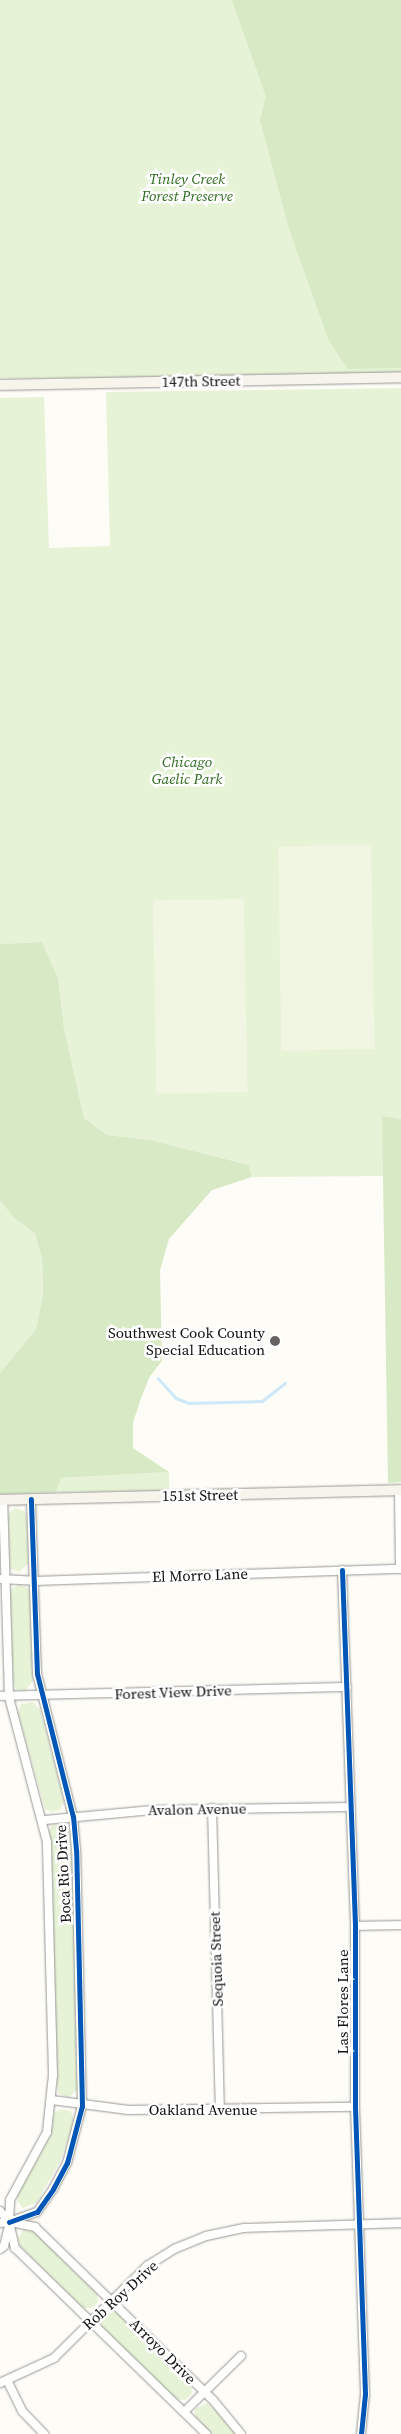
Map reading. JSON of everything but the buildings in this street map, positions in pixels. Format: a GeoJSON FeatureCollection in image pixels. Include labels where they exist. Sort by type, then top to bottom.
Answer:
{"type":"FeatureCollection","features":[{"type":"Feature","properties":{"kind":"main road","name":"147th Street"},"geometry":{"type":"LineString","coordinates":[[0,385],[401,376]]}},
{"type":"Feature","properties":{"kind":"main road","name":"151st Street"},"geometry":{"type":"LineString","coordinates":[[1,1500],[400,1490]]}},
{"type":"Feature","properties":{"kind":"street"},"geometry":{"type":"LineString","coordinates":[[400,1490],[401,1568]]}},
{"type":"Feature","properties":{"kind":"street","name":"Boca Rio Drive"},"geometry":{"type":"LineString","coordinates":[[0,2222],[10,2222],[37,2212],[53,2189],[67,2163],[82,2106],[73,1817],[41,1696],[31,1499]]}},
{"type":"Feature","properties":{"kind":"street","name":"Boca Rio Drive"},"geometry":{"type":"LineString","coordinates":[[0,2249],[4,2246],[10,2222],[10,2200],[47,2132],[52,2100],[45,1820],[10,1697],[2,1579],[1,1500]]}},
{"type":"Feature","properties":{"kind":"street","name":"El Morro Lane"},"geometry":{"type":"LineString","coordinates":[[2,1579],[34,1581],[401,1568]]}},
{"type":"Feature","properties":{"kind":"street","name":"Las Flores Lane"},"geometry":{"type":"LineString","coordinates":[[342,1570],[355,1926],[356,2107],[365,2409],[361,2434]]}},
{"type":"Feature","properties":{"kind":"street","name":"Forest View Drive"},"geometry":{"type":"LineString","coordinates":[[0,1696],[347,1687]]}},
{"type":"Feature","properties":{"kind":"street","name":"Avalon Avenue"},"geometry":{"type":"LineString","coordinates":[[45,1820],[212,1808],[350,1807]]}},
{"type":"Feature","properties":{"kind":"street","name":"Sequoia Street"},"geometry":{"type":"LineString","coordinates":[[212,1808],[220,2110]]}},
{"type":"Feature","properties":{"kind":"street"},"geometry":{"type":"LineString","coordinates":[[355,1926],[401,1925]]}},
{"type":"Feature","properties":{"kind":"street","name":"Oakland Avenue"},"geometry":{"type":"LineString","coordinates":[[52,2100],[82,2106],[220,2110],[356,2107]]}},
{"type":"Feature","properties":{"kind":"street"},"geometry":{"type":"LineString","coordinates":[[0,2211],[10,2222]]}},
{"type":"Feature","properties":{"kind":"street","name":"Arroyo Drive"},"geometry":{"type":"LineString","coordinates":[[206,2434],[15,2248],[10,2222],[36,2227],[204,2392],[242,2434]]}},
{"type":"Feature","properties":{"kind":"street","name":"Rob Roy Drive"},"geometry":{"type":"LineString","coordinates":[[4,2382],[54,2358],[111,2300],[148,2266],[174,2249],[206,2236],[259,2227],[401,2223]]}},
{"type":"Feature","properties":{"kind":"street"},"geometry":{"type":"LineString","coordinates":[[184,2412],[241,2356]]}},
{"type":"Feature","properties":{"kind":"street"},"geometry":{"type":"LineString","coordinates":[[4,2382],[22,2412],[44,2434]]}},
{"type":"Feature","properties":{"kind":"green space","name":"Tinley Creek Forest Preserve"},"geometry":{"type":"Polygon","coordinates":[[[0,0],[401,0],[401,378],[0,378],[0,0]]]}},
{"type":"Feature","properties":{"kind":"green space"},"geometry":{"type":"Polygon","coordinates":[[[232,0],[401,0],[401,368],[348,369],[329,341],[289,229],[260,120],[266,97],[232,0]]]}},
{"type":"Feature","properties":{"kind":"green space","name":"Chicago Gaelic Park"},"geometry":{"type":"Polygon","coordinates":[[[401,388],[401,1119],[382,1117],[386,1176],[252,1177],[249,1165],[150,1140],[107,1135],[84,1118],[64,1028],[58,978],[42,942],[0,944],[0,398],[44,397],[49,548],[110,546],[106,392],[401,388]]]}},
{"type":"Feature","properties":{"kind":"green space"},"geometry":{"type":"Polygon","coordinates":[[[371,845],[375,1049],[282,1051],[278,847],[371,845]]]}},
{"type":"Feature","properties":{"kind":"green space"},"geometry":{"type":"Polygon","coordinates":[[[244,899],[247,1092],[156,1094],[153,901],[244,899]]]}},
{"type":"Feature","properties":{"kind":"green space"},"geometry":{"type":"Polygon","coordinates":[[[42,942],[58,978],[64,1028],[84,1118],[107,1135],[150,1140],[249,1165],[252,1177],[212,1190],[169,1239],[160,1270],[162,1361],[150,1376],[141,1398],[133,1423],[133,1448],[169,1472],[61,1478],[56,1492],[0,1494],[0,1373],[36,1329],[43,1294],[42,1258],[35,1234],[13,1217],[0,1200],[0,944],[42,942]]]}},
{"type":"Feature","properties":{"kind":"green space"},"geometry":{"type":"Polygon","coordinates":[[[382,1116],[401,1119],[401,1482],[388,1483],[382,1116]]]}},
{"type":"Feature","properties":{"kind":"green space"},"geometry":{"type":"Polygon","coordinates":[[[0,1200],[13,1217],[35,1234],[42,1258],[43,1294],[36,1329],[0,1373],[0,1200]]]}},
{"type":"Feature","properties":{"kind":"green space"},"geometry":{"type":"Polygon","coordinates":[[[169,1472],[169,1491],[56,1492],[61,1478],[169,1472]]]}},
{"type":"Feature","properties":{"kind":"green space"},"geometry":{"type":"Polygon","coordinates":[[[15,1508],[24,1511],[28,1520],[29,1563],[19,1572],[9,1568],[6,1515],[15,1508]]]}},
{"type":"Feature","properties":{"kind":"green space"},"geometry":{"type":"Polygon","coordinates":[[[19,1584],[28,1588],[30,1594],[33,1681],[25,1691],[16,1689],[12,1680],[8,1592],[19,1584]]]}},
{"type":"Feature","properties":{"kind":"green space"},"geometry":{"type":"Polygon","coordinates":[[[33,1702],[40,1710],[64,1802],[60,1810],[51,1812],[45,1809],[18,1713],[21,1704],[33,1702]]]}},
{"type":"Feature","properties":{"kind":"green space"},"geometry":{"type":"Polygon","coordinates":[[[62,1823],[69,1831],[73,1868],[77,2090],[69,2097],[59,2094],[57,2087],[48,1833],[52,1825],[62,1823]]]}},
{"type":"Feature","properties":{"kind":"green space"},"geometry":{"type":"Polygon","coordinates":[[[61,2109],[71,2111],[74,2121],[60,2162],[36,2203],[23,2208],[18,2202],[17,2193],[44,2148],[54,2113],[61,2109]]]}},
{"type":"Feature","properties":{"kind":"green space"},"geometry":{"type":"Polygon","coordinates":[[[24,2229],[38,2233],[97,2293],[98,2302],[92,2308],[83,2308],[20,2246],[18,2238],[24,2229]]]}},
{"type":"Feature","properties":{"kind":"green space"},"geometry":{"type":"Polygon","coordinates":[[[109,2310],[117,2312],[191,2386],[192,2393],[185,2400],[176,2399],[102,2327],[101,2316],[109,2310]]]}},
{"type":"Feature","properties":{"kind":"green space"},"geometry":{"type":"Polygon","coordinates":[[[207,2403],[236,2434],[211,2434],[195,2417],[195,2409],[207,2403]]]}},
{"type":"Feature","properties":{"kind":"waterway"},"geometry":{"type":"LineString","coordinates":[[158,1378],[176,1398],[189,1403],[262,1401],[285,1383]]}},
{"type":"Feature","properties":{"kind":"cycle path"},"geometry":{"type":"LineString","coordinates":[[9,2222],[37,2212],[53,2189],[67,2163],[82,2106],[76,1850],[73,1817],[37,1674],[31,1499]]}},
{"type":"Feature","properties":{"kind":"cycle path"},"geometry":{"type":"LineString","coordinates":[[342,1570],[355,1926],[355,2107],[365,2394],[361,2434]]}},
{"type":"Feature","properties":{"kind":"place","name":"Southwest Cook County Special Education"},"geometry":{"type":"Point","coordinates":[275,1341]}}]}
